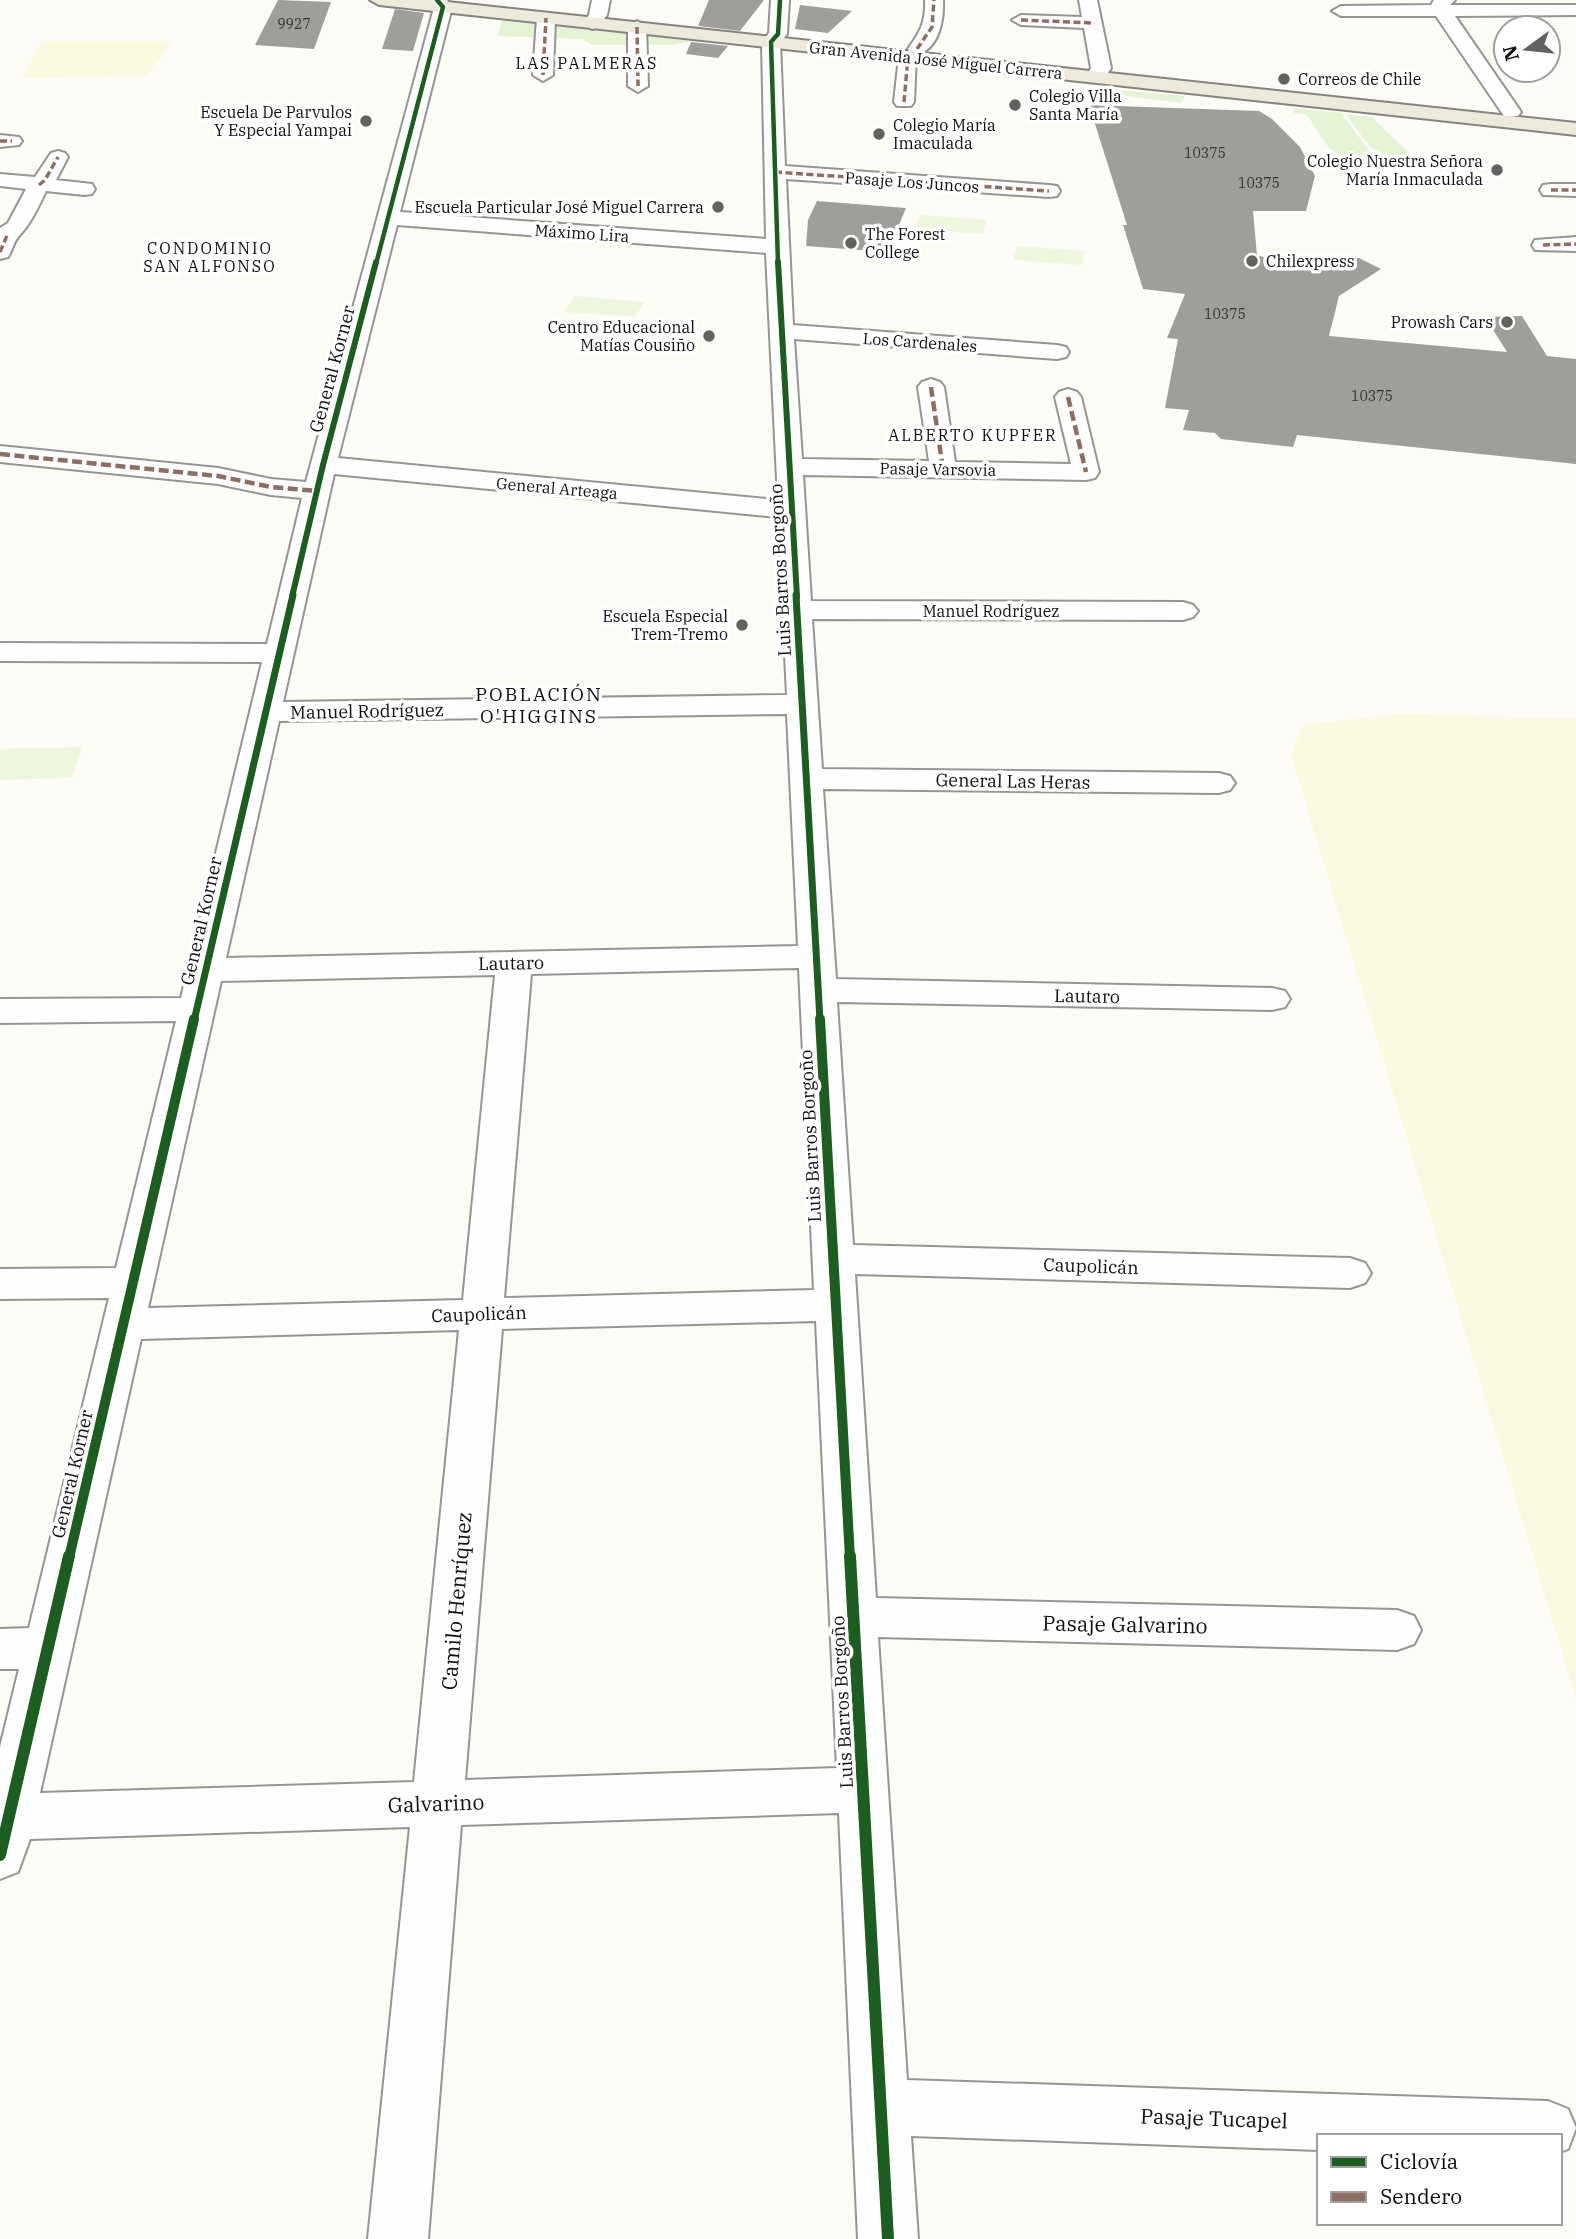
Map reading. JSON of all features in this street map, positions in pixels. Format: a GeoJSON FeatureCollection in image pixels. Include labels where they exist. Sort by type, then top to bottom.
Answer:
{"type":"FeatureCollection","features":[{"type":"Feature","properties":{"kind":"main road","name":"Gran Avenida José Miguel Carrera"},"geometry":{"type":"LineString","coordinates":[[379,0],[597,13],[774,38]]}},
{"type":"Feature","properties":{"kind":"main road","name":"Gran Avenida José Miguel Carrera"},"geometry":{"type":"LineString","coordinates":[[446,2],[546,18],[597,13],[637,27],[774,38],[1099,73],[1576,129]]}},
{"type":"Feature","properties":{"kind":"main road","name":"Gran Avenida José Miguel Carrera"},"geometry":{"type":"LineString","coordinates":[[1099,73],[1576,119]]}},
{"type":"Feature","properties":{"kind":"street","name":"Luis Barros Borgoño"},"geometry":{"type":"LineString","coordinates":[[780,0],[774,38],[776,247],[804,704],[833,1282],[888,2239]]}},
{"type":"Feature","properties":{"kind":"street"},"geometry":{"type":"LineString","coordinates":[[904,102],[912,53],[933,29],[936,17],[934,0]]}},
{"type":"Feature","properties":{"kind":"street"},"geometry":{"type":"LineString","coordinates":[[1088,0],[1099,73]]}},
{"type":"Feature","properties":{"kind":"street","name":"General Korner"},"geometry":{"type":"LineString","coordinates":[[4,1836],[320,478],[446,2]]}},
{"type":"Feature","properties":{"kind":"street"},"geometry":{"type":"LineString","coordinates":[[1341,11],[1444,5],[1576,10]]}},
{"type":"Feature","properties":{"kind":"street"},"geometry":{"type":"LineString","coordinates":[[1444,5],[1511,112]]}},
{"type":"Feature","properties":{"kind":"street"},"geometry":{"type":"LineString","coordinates":[[542,75],[546,18]]}},
{"type":"Feature","properties":{"kind":"street"},"geometry":{"type":"LineString","coordinates":[[1021,20],[1093,23]]}},
{"type":"Feature","properties":{"kind":"street"},"geometry":{"type":"LineString","coordinates":[[637,27],[638,86]]}},
{"type":"Feature","properties":{"kind":"street"},"geometry":{"type":"LineString","coordinates":[[3,240],[17,227],[38,184],[45,180],[58,157]]}},
{"type":"Feature","properties":{"kind":"street","name":"Pasaje Los Juncos"},"geometry":{"type":"LineString","coordinates":[[775,172],[1049,191]]}},
{"type":"Feature","properties":{"kind":"street"},"geometry":{"type":"LineString","coordinates":[[0,180],[84,189]]}},
{"type":"Feature","properties":{"kind":"street"},"geometry":{"type":"LineString","coordinates":[[1551,190],[1576,190]]}},
{"type":"Feature","properties":{"kind":"street","name":"Máximo Lira"},"geometry":{"type":"LineString","coordinates":[[388,218],[776,247]]}},
{"type":"Feature","properties":{"kind":"street"},"geometry":{"type":"LineString","coordinates":[[1543,245],[1576,244]]}},
{"type":"Feature","properties":{"kind":"street","name":"Los Cardenales"},"geometry":{"type":"LineString","coordinates":[[782,331],[1057,352]]}},
{"type":"Feature","properties":{"kind":"street"},"geometry":{"type":"LineString","coordinates":[[931,387],[943,469]]}},
{"type":"Feature","properties":{"kind":"street","name":"Pasaje Varsovia"},"geometry":{"type":"LineString","coordinates":[[790,467],[1086,472],[1068,397]]}},
{"type":"Feature","properties":{"kind":"street","name":"General Arteaga"},"geometry":{"type":"LineString","coordinates":[[0,454],[218,476],[271,487],[320,478],[792,510]]}},
{"type":"Feature","properties":{"kind":"street","name":"Manuel Rodríguez"},"geometry":{"type":"LineString","coordinates":[[798,610],[1183,611]]}},
{"type":"Feature","properties":{"kind":"street"},"geometry":{"type":"LineString","coordinates":[[0,652],[279,653]]}},
{"type":"Feature","properties":{"kind":"street","name":"Manuel Rodríguez"},"geometry":{"type":"LineString","coordinates":[[265,712],[804,704]]}},
{"type":"Feature","properties":{"kind":"street","name":"General Las Heras"},"geometry":{"type":"LineString","coordinates":[[808,779],[1219,783]]}},
{"type":"Feature","properties":{"kind":"street","name":"Lautaro"},"geometry":{"type":"LineString","coordinates":[[205,970],[514,963],[818,974],[1272,999]]}},
{"type":"Feature","properties":{"kind":"street","name":"Camilo Henríquez"},"geometry":{"type":"LineString","coordinates":[[398,2239],[514,963]]}},
{"type":"Feature","properties":{"kind":"street"},"geometry":{"type":"LineString","coordinates":[[0,1011],[197,1009]]}},
{"type":"Feature","properties":{"kind":"street","name":"Caupolicán"},"geometry":{"type":"LineString","coordinates":[[123,1324],[482,1314],[833,1282],[1350,1273]]}},
{"type":"Feature","properties":{"kind":"street"},"geometry":{"type":"LineString","coordinates":[[0,1284],[132,1283]]}},
{"type":"Feature","properties":{"kind":"street","name":"Pasaje Galvarino"},"geometry":{"type":"LineString","coordinates":[[853,1617],[1397,1630]]}},
{"type":"Feature","properties":{"kind":"street"},"geometry":{"type":"LineString","coordinates":[[0,1648],[48,1648]]}},
{"type":"Feature","properties":{"kind":"street","name":"Galvarino"},"geometry":{"type":"LineString","coordinates":[[4,1836],[438,1803],[863,1790]]}},
{"type":"Feature","properties":{"kind":"street","name":"Pasaje Tucapel"},"geometry":{"type":"LineString","coordinates":[[881,2107],[1548,2129]]}},
{"type":"Feature","properties":{"kind":"green space"},"geometry":{"type":"Polygon","coordinates":[[[502,20],[692,41],[672,45],[592,45],[583,39],[498,36],[502,20]]]}},
{"type":"Feature","properties":{"kind":"green space"},"geometry":{"type":"Polygon","coordinates":[[[42,41],[173,41],[147,75],[23,78],[42,41]]]}},
{"type":"Feature","properties":{"kind":"green space"},"geometry":{"type":"Polygon","coordinates":[[[1095,88],[1185,96],[1181,103],[1121,95],[1108,100],[1096,100],[1095,88]]]}},
{"type":"Feature","properties":{"kind":"green space"},"geometry":{"type":"Polygon","coordinates":[[[1293,108],[1341,113],[1374,157],[1338,154],[1326,144],[1307,115],[1294,113],[1293,108]]]}},
{"type":"Feature","properties":{"kind":"green space"},"geometry":{"type":"Polygon","coordinates":[[[1346,114],[1372,117],[1418,162],[1391,158],[1374,149],[1346,114]]]}},
{"type":"Feature","properties":{"kind":"green space"},"geometry":{"type":"Polygon","coordinates":[[[920,215],[987,220],[982,234],[915,229],[920,215]]]}},
{"type":"Feature","properties":{"kind":"green space"},"geometry":{"type":"Polygon","coordinates":[[[1017,246],[1085,251],[1082,265],[1013,260],[1017,246]]]}},
{"type":"Feature","properties":{"kind":"green space"},"geometry":{"type":"Polygon","coordinates":[[[574,296],[644,302],[635,317],[564,312],[574,296]]]}},
{"type":"Feature","properties":{"kind":"green space"},"geometry":{"type":"Polygon","coordinates":[[[1400,714],[1576,719],[1576,1698],[1291,754],[1303,725],[1400,714]]]}},
{"type":"Feature","properties":{"kind":"green space"},"geometry":{"type":"Polygon","coordinates":[[[82,747],[72,778],[0,780],[0,749],[82,747]]]}},
{"type":"Feature","properties":{"kind":"building"},"geometry":{"type":"Polygon","coordinates":[[[278,0],[331,2],[314,49],[255,45],[278,0]]]}},
{"type":"Feature","properties":{"kind":"building"},"geometry":{"type":"Polygon","coordinates":[[[709,0],[764,0],[740,31],[698,26],[709,0]]]}},
{"type":"Feature","properties":{"kind":"building"},"geometry":{"type":"Polygon","coordinates":[[[800,5],[852,11],[828,33],[795,29],[800,5]]]}},
{"type":"Feature","properties":{"kind":"building"},"geometry":{"type":"Polygon","coordinates":[[[395,9],[424,13],[413,51],[382,49],[395,9]]]}},
{"type":"Feature","properties":{"kind":"building"},"geometry":{"type":"Polygon","coordinates":[[[691,42],[728,46],[718,58],[686,54],[691,42]]]}},
{"type":"Feature","properties":{"kind":"building"},"geometry":{"type":"Polygon","coordinates":[[[1089,105],[1259,111],[1272,119],[1300,147],[1315,176],[1306,211],[1253,211],[1257,256],[1292,260],[1359,258],[1381,269],[1339,296],[1329,336],[1507,352],[1485,317],[1522,316],[1547,356],[1576,359],[1576,464],[1297,435],[1293,447],[1221,439],[1215,433],[1183,430],[1189,410],[1165,408],[1178,339],[1167,338],[1185,294],[1143,289],[1123,225],[1127,225],[1089,105]]]}},
{"type":"Feature","properties":{"kind":"building"},"geometry":{"type":"Polygon","coordinates":[[[817,201],[906,208],[888,252],[806,246],[808,220],[817,201]]]}},
{"type":"Feature","properties":{"kind":"marked path"},"geometry":{"type":"LineString","coordinates":[[917,49],[932,27],[934,0]]}},
{"type":"Feature","properties":{"kind":"marked path"},"geometry":{"type":"LineString","coordinates":[[543,75],[546,18]]}},
{"type":"Feature","properties":{"kind":"marked path"},"geometry":{"type":"LineString","coordinates":[[1021,20],[1093,23]]}},
{"type":"Feature","properties":{"kind":"marked path"},"geometry":{"type":"LineString","coordinates":[[637,27],[638,86]]}},
{"type":"Feature","properties":{"kind":"marked path"},"geometry":{"type":"LineString","coordinates":[[904,102],[908,57]]}},
{"type":"Feature","properties":{"kind":"marked path"},"geometry":{"type":"LineString","coordinates":[[0,141],[12,141]]}},
{"type":"Feature","properties":{"kind":"marked path"},"geometry":{"type":"LineString","coordinates":[[39,185],[45,180],[58,157]]}},
{"type":"Feature","properties":{"kind":"marked path"},"geometry":{"type":"LineString","coordinates":[[775,172],[1049,191]]}},
{"type":"Feature","properties":{"kind":"marked path"},"geometry":{"type":"LineString","coordinates":[[1551,190],[1576,190]]}},
{"type":"Feature","properties":{"kind":"marked path"},"geometry":{"type":"LineString","coordinates":[[0,252],[8,233]]}},
{"type":"Feature","properties":{"kind":"marked path"},"geometry":{"type":"LineString","coordinates":[[1543,245],[1576,244]]}},
{"type":"Feature","properties":{"kind":"marked path"},"geometry":{"type":"LineString","coordinates":[[931,387],[943,469]]}},
{"type":"Feature","properties":{"kind":"marked path"},"geometry":{"type":"LineString","coordinates":[[1068,397],[1086,472]]}},
{"type":"Feature","properties":{"kind":"marked path"},"geometry":{"type":"LineString","coordinates":[[0,454],[218,476],[271,487],[317,491]]}},
{"type":"Feature","properties":{"kind":"cycle path"},"geometry":{"type":"LineString","coordinates":[[0,1855],[323,465],[443,7],[437,0]]}},
{"type":"Feature","properties":{"kind":"cycle path"},"geometry":{"type":"LineString","coordinates":[[780,0],[778,34],[771,42],[777,247],[888,2239]]}},
{"type":"Feature","properties":{"kind":"place","name":"Correos de Chile"},"geometry":{"type":"Point","coordinates":[1284,79]}},
{"type":"Feature","properties":{"kind":"place","name":"Colegio Villa Santa María"},"geometry":{"type":"Point","coordinates":[1015,105]}},
{"type":"Feature","properties":{"kind":"place","name":"Escuela De Parvulos Y Especial Yampai"},"geometry":{"type":"Point","coordinates":[366,121]}},
{"type":"Feature","properties":{"kind":"place","name":"Colegio María Imaculada"},"geometry":{"type":"Point","coordinates":[879,134]}},
{"type":"Feature","properties":{"kind":"place","name":"Colegio Nuestra Señora María Inmaculada"},"geometry":{"type":"Point","coordinates":[1497,170]}},
{"type":"Feature","properties":{"kind":"place","name":"Escuela Particular José Miguel Carrera"},"geometry":{"type":"Point","coordinates":[718,207]}},
{"type":"Feature","properties":{"kind":"place","name":"The Forest College"},"geometry":{"type":"Point","coordinates":[851,243]}},
{"type":"Feature","properties":{"kind":"place","name":"Chilexpress"},"geometry":{"type":"Point","coordinates":[1252,261]}},
{"type":"Feature","properties":{"kind":"place","name":"Prowash Cars"},"geometry":{"type":"Point","coordinates":[1507,322]}},
{"type":"Feature","properties":{"kind":"place","name":"Centro Educacional Matías Cousiño"},"geometry":{"type":"Point","coordinates":[709,336]}},
{"type":"Feature","properties":{"kind":"place","name":"Escuela Especial Trem-Tremo"},"geometry":{"type":"Point","coordinates":[742,625]}},
{"type":"Feature","properties":{"kind":"district","name":"LAS PALMERAS"},"geometry":{"type":"Point","coordinates":[587,63]}},
{"type":"Feature","properties":{"kind":"district","name":"CONDOMINIO SAN ALFONSO"},"geometry":{"type":"Point","coordinates":[210,257]}},
{"type":"Feature","properties":{"kind":"district","name":"ALBERTO KUPFER"},"geometry":{"type":"Point","coordinates":[973,435]}},
{"type":"Feature","properties":{"kind":"district","name":"POBLACIÓN O'HIGGINS"},"geometry":{"type":"Point","coordinates":[539,705]}}]}
